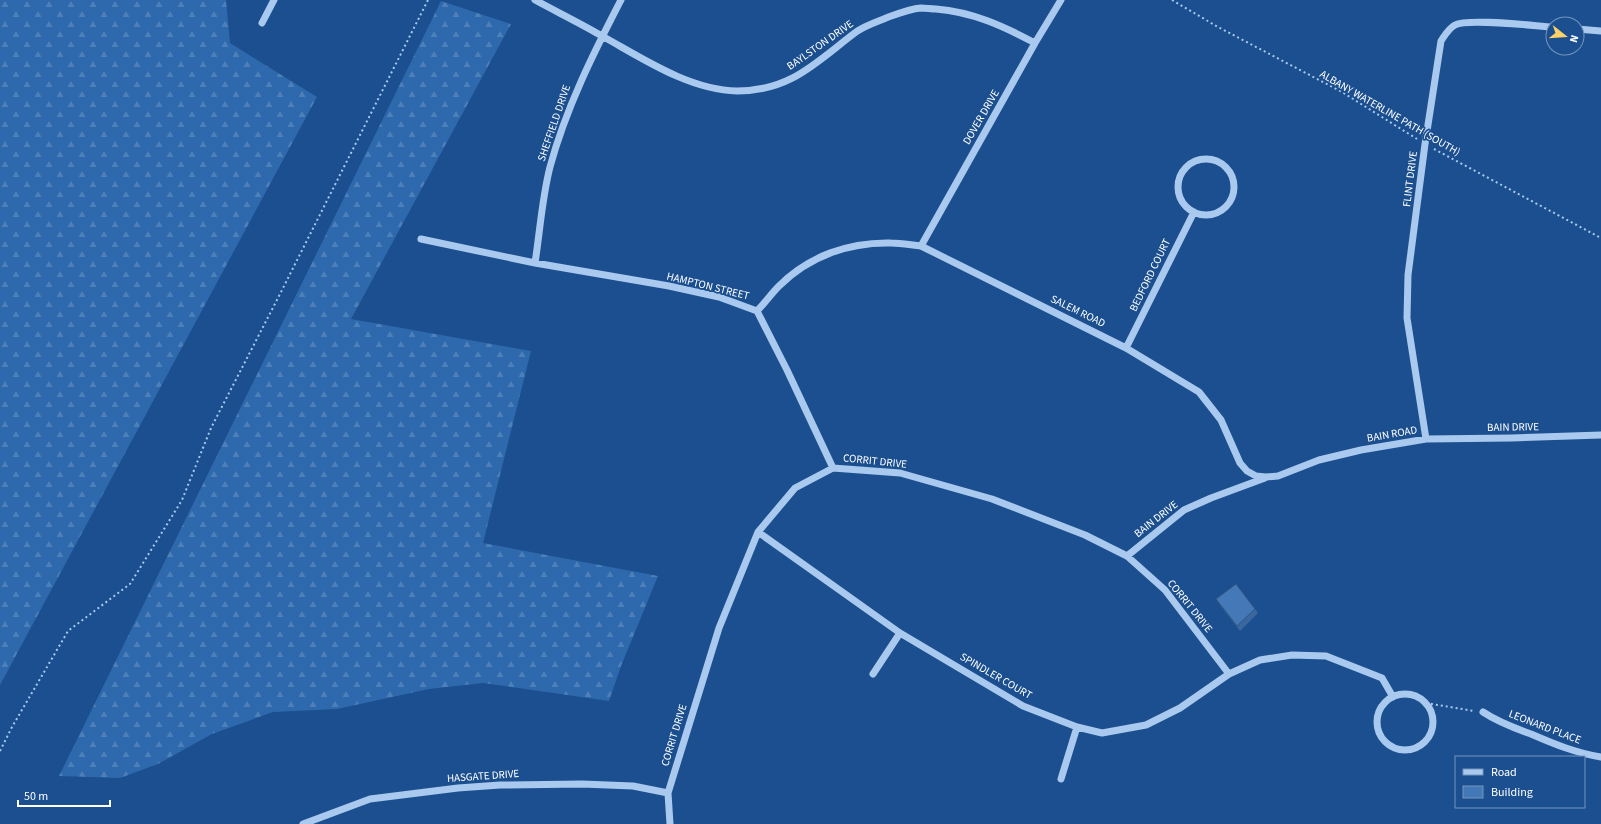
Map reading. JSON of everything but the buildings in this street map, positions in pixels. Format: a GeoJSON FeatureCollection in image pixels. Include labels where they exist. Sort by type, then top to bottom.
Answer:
{"type":"FeatureCollection","features":[{"type":"Feature","properties":{"kind":"street"},"geometry":{"type":"LineString","coordinates":[[262,23],[274,0]]}},
{"type":"Feature","properties":{"kind":"street","name":"BAYLSTON DRIVE"},"geometry":{"type":"LineString","coordinates":[[535,0],[634,55],[690,81],[719,89],[737,91],[771,87],[790,80],[805,72],[858,31],[901,13],[921,8],[956,11],[968,14],[1007,28],[1035,43]]}},
{"type":"Feature","properties":{"kind":"street","name":"SHEFFIELD DRIVE"},"geometry":{"type":"LineString","coordinates":[[535,263],[550,168],[567,112],[590,60],[621,0]]}},
{"type":"Feature","properties":{"kind":"street","name":"DOVER DRIVE"},"geometry":{"type":"LineString","coordinates":[[921,246],[1035,43],[1061,0]]}},
{"type":"Feature","properties":{"kind":"street","name":"FLINT DRIVE"},"geometry":{"type":"LineString","coordinates":[[1426,439],[1407,318],[1408,275],[1425,144],[1441,41],[1447,32],[1455,25],[1469,22],[1545,27]]}},
{"type":"Feature","properties":{"kind":"street"},"geometry":{"type":"LineString","coordinates":[[1585,30],[1601,31]]}},
{"type":"Feature","properties":{"kind":"street"},"geometry":{"type":"LineString","coordinates":[[1208,159],[1217,161],[1230,172],[1234,190],[1231,198],[1226,206],[1219,211],[1211,214],[1194,212],[1186,206],[1181,198],[1178,189],[1181,175],[1190,164],[1198,160],[1208,159]]}},
{"type":"Feature","properties":{"kind":"street","name":"BEDFORD COURT"},"geometry":{"type":"LineString","coordinates":[[1126,348],[1194,212]]}},
{"type":"Feature","properties":{"kind":"street","name":"HAMPTON STREET"},"geometry":{"type":"LineString","coordinates":[[421,239],[535,263],[669,286],[719,298],[757,311],[787,370],[833,468]]}},
{"type":"Feature","properties":{"kind":"street","name":"SALEM ROAD"},"geometry":{"type":"LineString","coordinates":[[757,311],[779,286],[804,265],[831,252],[863,245],[891,243],[921,246],[1126,348],[1199,392],[1221,420],[1240,463],[1247,471],[1256,476],[1278,476],[1319,460],[1361,450]]}},
{"type":"Feature","properties":{"kind":"street","name":"BAIN DRIVE"},"geometry":{"type":"LineString","coordinates":[[1426,439],[1601,435]]}},
{"type":"Feature","properties":{"kind":"street","name":"BAIN ROAD"},"geometry":{"type":"LineString","coordinates":[[1361,450],[1426,439]]}},
{"type":"Feature","properties":{"kind":"street","name":"CORRIT DRIVE"},"geometry":{"type":"LineString","coordinates":[[670,824],[668,793],[719,628],[758,532],[795,488],[833,468],[900,473],[992,498],[1085,535],[1127,556],[1165,590],[1229,674]]}},
{"type":"Feature","properties":{"kind":"street","name":"BAIN DRIVE"},"geometry":{"type":"LineString","coordinates":[[1127,556],[1184,510],[1266,477]]}},
{"type":"Feature","properties":{"kind":"street","name":"SPINDLER COURT"},"geometry":{"type":"LineString","coordinates":[[758,532],[900,633],[1023,706],[1077,727],[1102,732],[1146,725],[1180,708],[1229,674],[1260,660],[1292,655],[1326,656],[1382,678],[1393,697]]}},
{"type":"Feature","properties":{"kind":"street"},"geometry":{"type":"LineString","coordinates":[[873,674],[900,633]]}},
{"type":"Feature","properties":{"kind":"street"},"geometry":{"type":"LineString","coordinates":[[1402,694],[1411,694],[1426,703],[1431,711],[1433,720],[1432,729],[1428,738],[1421,744],[1404,750],[1395,748],[1387,743],[1381,736],[1377,718],[1383,706],[1393,697],[1402,694]]}},
{"type":"Feature","properties":{"kind":"street","name":"LEONARD PLACE"},"geometry":{"type":"LineString","coordinates":[[1483,712],[1496,720],[1568,749],[1587,755],[1601,757]]}},
{"type":"Feature","properties":{"kind":"street"},"geometry":{"type":"LineString","coordinates":[[1060,779],[1077,727]]}},
{"type":"Feature","properties":{"kind":"street","name":"HASGATE DRIVE"},"geometry":{"type":"LineString","coordinates":[[304,824],[370,799],[458,788],[500,785],[582,784],[633,786],[668,793]]}},
{"type":"Feature","properties":{"kind":"path"},"geometry":{"type":"LineString","coordinates":[[0,751],[12,727],[68,631],[130,584],[182,500],[211,428],[291,274],[428,0]]}},
{"type":"Feature","properties":{"kind":"path","name":"ALBANY WATERLINE PATH (SOUTH)"},"geometry":{"type":"LineString","coordinates":[[1172,0],[1218,27],[1342,92],[1425,144],[1601,238]]}},
{"type":"Feature","properties":{"kind":"path"},"geometry":{"type":"LineString","coordinates":[[1426,703],[1483,712]]}},
{"type":"Feature","properties":{"kind":"green space"},"geometry":{"type":"Polygon","coordinates":[[[0,0],[226,0],[230,43],[317,97],[0,685],[0,0]]]}},
{"type":"Feature","properties":{"kind":"green space"},"geometry":{"type":"Polygon","coordinates":[[[441,1],[511,24],[351,319],[531,351],[483,543],[658,576],[621,666],[609,701],[483,683],[429,689],[337,709],[273,712],[212,734],[158,764],[120,778],[59,776],[441,1]]]}}]}
